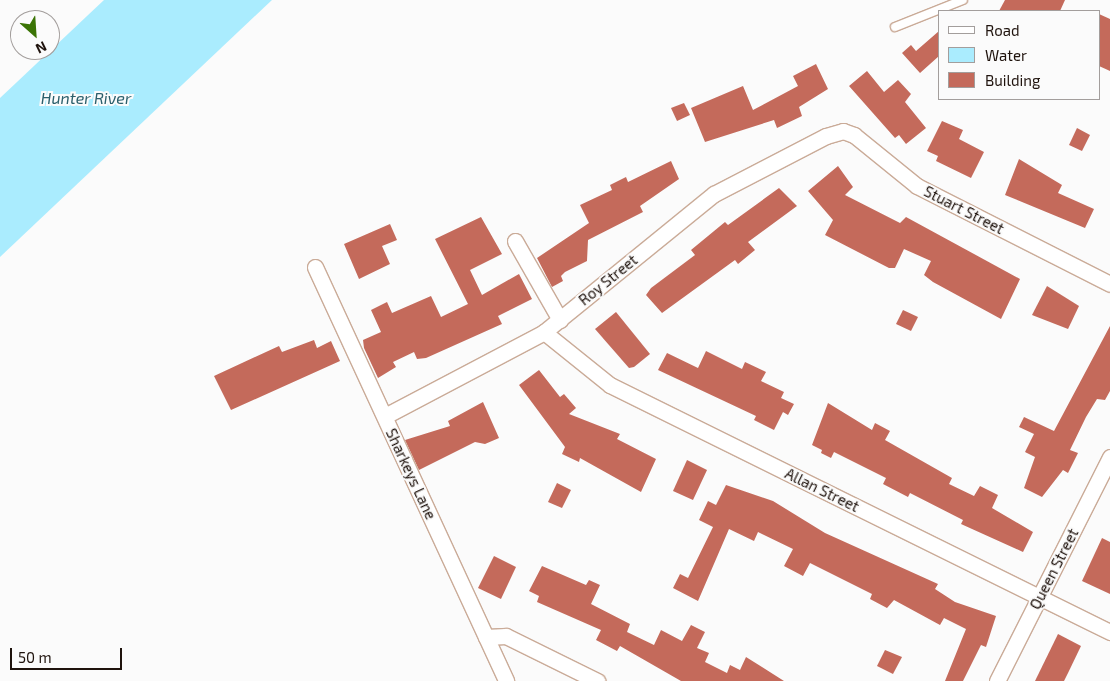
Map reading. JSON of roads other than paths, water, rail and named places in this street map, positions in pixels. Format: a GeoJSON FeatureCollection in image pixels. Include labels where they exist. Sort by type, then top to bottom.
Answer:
{"type":"FeatureCollection","features":[{"type":"Feature","properties":{"kind":"street","name":"Stuart Street"},"geometry":{"type":"LineString","coordinates":[[826,136],[843,131],[854,135],[917,186],[1110,284]]}},
{"type":"Feature","properties":{"kind":"street","name":"Roy Street"},"geometry":{"type":"LineString","coordinates":[[384,416],[544,332],[714,194],[826,136]]}},
{"type":"Feature","properties":{"kind":"street"},"geometry":{"type":"LineString","coordinates":[[515,241],[560,320]]}},
{"type":"Feature","properties":{"kind":"street","name":"Sharkeys Lane"},"geometry":{"type":"LineString","coordinates":[[315,267],[506,681]]}},
{"type":"Feature","properties":{"kind":"street","name":"Allan Street"},"geometry":{"type":"LineString","coordinates":[[544,332],[610,385],[1110,632]]}},
{"type":"Feature","properties":{"kind":"street","name":"Queen Street"},"geometry":{"type":"LineString","coordinates":[[998,681],[1110,457]]}},
{"type":"Feature","properties":{"kind":"street"},"geometry":{"type":"LineString","coordinates":[[486,637],[506,636],[597,681]]}},
{"type":"Feature","properties":{"kind":"lane"},"geometry":{"type":"LineString","coordinates":[[895,27],[963,0]]}},
{"type":"Feature","properties":{"kind":"water","name":"Hunter River"},"geometry":{"type":"Polygon","coordinates":[[[104,0],[272,0],[0,257],[0,98],[40,60],[60,60],[60,41],[104,0]]]}}]}
